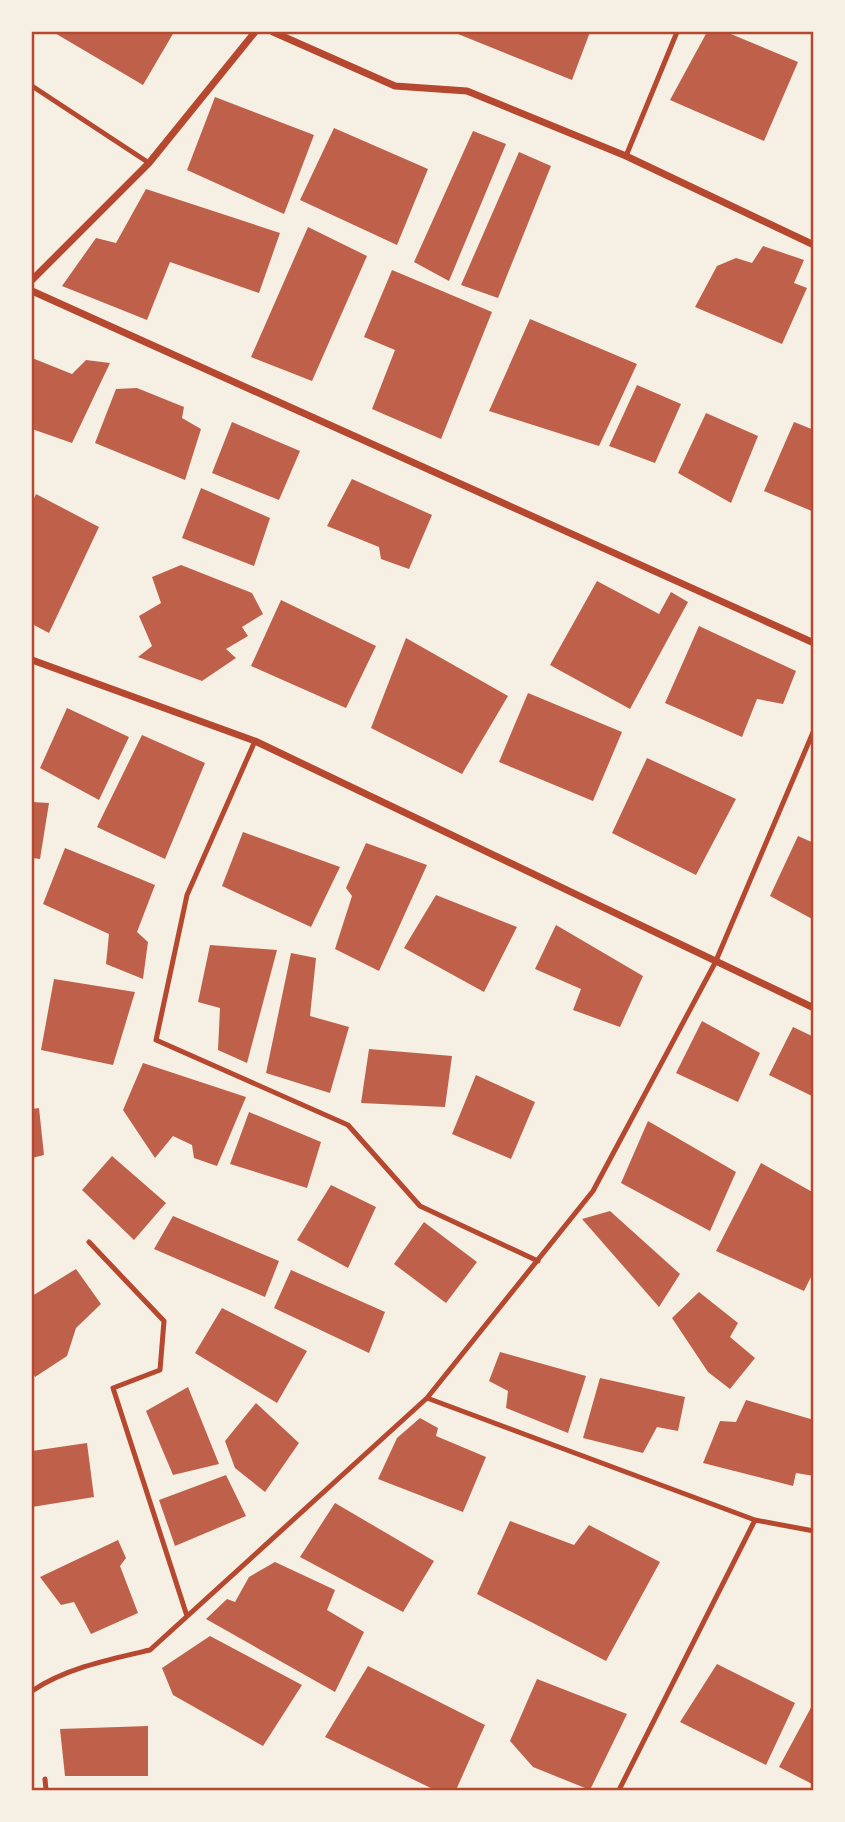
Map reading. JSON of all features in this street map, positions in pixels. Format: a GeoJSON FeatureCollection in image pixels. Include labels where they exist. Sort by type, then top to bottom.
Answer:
{"type":"FeatureCollection","features":[{"type":"Feature","properties":{"kind":"street"},"geometry":{"type":"LineString","coordinates":[[32,280],[149,163],[255,32]]}},
{"type":"Feature","properties":{"kind":"street"},"geometry":{"type":"LineString","coordinates":[[273,32],[395,86],[467,91],[626,156],[814,245]]}},
{"type":"Feature","properties":{"kind":"street"},"geometry":{"type":"LineString","coordinates":[[32,291],[814,643]]}},
{"type":"Feature","properties":{"kind":"street"},"geometry":{"type":"LineString","coordinates":[[32,660],[255,741],[814,1008]]}},
{"type":"Feature","properties":{"kind":"lane"},"geometry":{"type":"LineString","coordinates":[[626,156],[677,32]]}},
{"type":"Feature","properties":{"kind":"lane"},"geometry":{"type":"LineString","coordinates":[[32,86],[149,163]]}},
{"type":"Feature","properties":{"kind":"lane"},"geometry":{"type":"LineString","coordinates":[[32,1691],[46,1681],[110,1659],[150,1650],[427,1398],[593,1191],[715,963],[814,730]]}},
{"type":"Feature","properties":{"kind":"lane"},"geometry":{"type":"LineString","coordinates":[[255,741],[187,895],[156,1040],[348,1125],[420,1206],[538,1261]]}},
{"type":"Feature","properties":{"kind":"lane"},"geometry":{"type":"LineString","coordinates":[[89,1242],[164,1321],[160,1370],[113,1388],[187,1616]]}},
{"type":"Feature","properties":{"kind":"lane"},"geometry":{"type":"LineString","coordinates":[[427,1398],[755,1520],[814,1531]]}},
{"type":"Feature","properties":{"kind":"lane"},"geometry":{"type":"LineString","coordinates":[[619,1790],[755,1520]]}},
{"type":"Feature","properties":{"kind":"lane"},"geometry":{"type":"LineString","coordinates":[[45,1779],[46,1790]]}},
{"type":"Feature","properties":{"kind":"building"},"geometry":{"type":"Polygon","coordinates":[[[53,32],[174,32],[143,85],[53,32]]]}},
{"type":"Feature","properties":{"kind":"building"},"geometry":{"type":"Polygon","coordinates":[[[453,32],[590,32],[572,80],[453,32]]]}},
{"type":"Feature","properties":{"kind":"building"},"geometry":{"type":"Polygon","coordinates":[[[707,32],[726,32],[798,62],[764,141],[670,100],[707,32]]]}},
{"type":"Feature","properties":{"kind":"building"},"geometry":{"type":"Polygon","coordinates":[[[215,97],[314,135],[284,214],[187,170],[215,97]]]}},
{"type":"Feature","properties":{"kind":"building"},"geometry":{"type":"Polygon","coordinates":[[[334,128],[428,169],[397,245],[300,200],[334,128]]]}},
{"type":"Feature","properties":{"kind":"building"},"geometry":{"type":"Polygon","coordinates":[[[473,131],[506,144],[449,281],[414,262],[473,131]]]}},
{"type":"Feature","properties":{"kind":"building"},"geometry":{"type":"Polygon","coordinates":[[[519,152],[551,166],[498,298],[461,285],[519,152]]]}},
{"type":"Feature","properties":{"kind":"building"},"geometry":{"type":"Polygon","coordinates":[[[146,189],[280,233],[259,293],[170,262],[147,320],[62,286],[96,238],[116,243],[146,189]]]}},
{"type":"Feature","properties":{"kind":"building"},"geometry":{"type":"Polygon","coordinates":[[[308,227],[367,256],[312,381],[251,357],[308,227]]]}},
{"type":"Feature","properties":{"kind":"building"},"geometry":{"type":"Polygon","coordinates":[[[763,246],[804,260],[794,283],[807,288],[782,344],[695,307],[717,266],[736,258],[752,263],[763,246]]]}},
{"type":"Feature","properties":{"kind":"building"},"geometry":{"type":"Polygon","coordinates":[[[392,270],[492,312],[441,439],[372,409],[395,350],[364,337],[392,270]]]}},
{"type":"Feature","properties":{"kind":"building"},"geometry":{"type":"Polygon","coordinates":[[[530,319],[637,364],[599,446],[489,411],[530,319]]]}},
{"type":"Feature","properties":{"kind":"building"},"geometry":{"type":"Polygon","coordinates":[[[32,358],[72,374],[86,360],[110,363],[72,443],[32,429],[32,358]]]}},
{"type":"Feature","properties":{"kind":"building"},"geometry":{"type":"Polygon","coordinates":[[[637,385],[681,404],[655,463],[609,446],[637,385]]]}},
{"type":"Feature","properties":{"kind":"building"},"geometry":{"type":"Polygon","coordinates":[[[137,388],[184,407],[182,418],[201,429],[185,480],[95,443],[116,389],[137,388]]]}},
{"type":"Feature","properties":{"kind":"building"},"geometry":{"type":"Polygon","coordinates":[[[706,413],[758,436],[731,503],[678,473],[706,413]]]}},
{"type":"Feature","properties":{"kind":"building"},"geometry":{"type":"Polygon","coordinates":[[[232,422],[300,451],[279,500],[212,473],[232,422]]]}},
{"type":"Feature","properties":{"kind":"building"},"geometry":{"type":"Polygon","coordinates":[[[794,422],[814,430],[814,512],[764,491],[794,422]]]}},
{"type":"Feature","properties":{"kind":"building"},"geometry":{"type":"Polygon","coordinates":[[[352,479],[432,515],[409,569],[381,559],[379,547],[327,526],[352,479]]]}},
{"type":"Feature","properties":{"kind":"building"},"geometry":{"type":"Polygon","coordinates":[[[201,488],[270,518],[254,566],[182,538],[201,488]]]}},
{"type":"Feature","properties":{"kind":"building"},"geometry":{"type":"Polygon","coordinates":[[[36,494],[99,527],[49,633],[32,624],[32,503],[36,494]]]}},
{"type":"Feature","properties":{"kind":"building"},"geometry":{"type":"Polygon","coordinates":[[[181,565],[252,593],[263,614],[242,627],[248,636],[226,649],[236,658],[202,681],[138,657],[152,646],[139,616],[161,603],[152,577],[181,565]]]}},
{"type":"Feature","properties":{"kind":"building"},"geometry":{"type":"Polygon","coordinates":[[[597,581],[659,614],[671,592],[688,602],[630,709],[550,665],[597,581]]]}},
{"type":"Feature","properties":{"kind":"building"},"geometry":{"type":"Polygon","coordinates":[[[281,600],[376,646],[346,708],[251,666],[281,600]]]}},
{"type":"Feature","properties":{"kind":"building"},"geometry":{"type":"Polygon","coordinates":[[[699,626],[796,671],[783,704],[757,699],[742,737],[665,703],[699,626]]]}},
{"type":"Feature","properties":{"kind":"building"},"geometry":{"type":"Polygon","coordinates":[[[406,638],[508,696],[462,774],[371,728],[406,638]]]}},
{"type":"Feature","properties":{"kind":"building"},"geometry":{"type":"Polygon","coordinates":[[[528,693],[622,732],[593,801],[499,762],[528,693]]]}},
{"type":"Feature","properties":{"kind":"building"},"geometry":{"type":"Polygon","coordinates":[[[67,708],[129,737],[99,800],[40,768],[67,708]]]}},
{"type":"Feature","properties":{"kind":"building"},"geometry":{"type":"Polygon","coordinates":[[[142,735],[205,763],[165,859],[97,827],[142,735]]]}},
{"type":"Feature","properties":{"kind":"building"},"geometry":{"type":"Polygon","coordinates":[[[647,758],[736,799],[696,875],[612,833],[647,758]]]}},
{"type":"Feature","properties":{"kind":"building"},"geometry":{"type":"Polygon","coordinates":[[[32,802],[49,803],[40,859],[32,858],[32,802]]]}},
{"type":"Feature","properties":{"kind":"building"},"geometry":{"type":"Polygon","coordinates":[[[243,832],[340,867],[311,927],[222,886],[243,832]]]}},
{"type":"Feature","properties":{"kind":"building"},"geometry":{"type":"Polygon","coordinates":[[[798,836],[814,843],[814,920],[770,896],[798,836]]]}},
{"type":"Feature","properties":{"kind":"building"},"geometry":{"type":"Polygon","coordinates":[[[366,843],[427,865],[379,971],[335,949],[352,896],[346,888],[366,843]]]}},
{"type":"Feature","properties":{"kind":"building"},"geometry":{"type":"Polygon","coordinates":[[[65,848],[155,885],[137,932],[148,942],[143,979],[106,964],[109,934],[43,904],[65,848]]]}},
{"type":"Feature","properties":{"kind":"building"},"geometry":{"type":"Polygon","coordinates":[[[436,895],[517,927],[484,992],[404,948],[436,895]]]}},
{"type":"Feature","properties":{"kind":"building"},"geometry":{"type":"Polygon","coordinates":[[[556,925],[643,976],[620,1027],[573,1010],[581,989],[535,969],[556,925]]]}},
{"type":"Feature","properties":{"kind":"building"},"geometry":{"type":"Polygon","coordinates":[[[210,945],[277,950],[247,1063],[218,1050],[220,1008],[198,1002],[210,945]]]}},
{"type":"Feature","properties":{"kind":"building"},"geometry":{"type":"Polygon","coordinates":[[[291,953],[316,958],[310,1016],[349,1027],[330,1093],[266,1073],[291,953]]]}},
{"type":"Feature","properties":{"kind":"building"},"geometry":{"type":"Polygon","coordinates":[[[54,979],[135,992],[113,1065],[41,1050],[54,979]]]}},
{"type":"Feature","properties":{"kind":"building"},"geometry":{"type":"Polygon","coordinates":[[[702,1021],[760,1053],[738,1102],[676,1073],[702,1021]]]}},
{"type":"Feature","properties":{"kind":"building"},"geometry":{"type":"Polygon","coordinates":[[[793,1027],[814,1037],[814,1097],[769,1075],[793,1027]]]}},
{"type":"Feature","properties":{"kind":"building"},"geometry":{"type":"Polygon","coordinates":[[[369,1049],[452,1056],[445,1107],[361,1103],[369,1049]]]}},
{"type":"Feature","properties":{"kind":"building"},"geometry":{"type":"Polygon","coordinates":[[[143,1063],[246,1097],[217,1166],[194,1158],[192,1145],[173,1136],[155,1158],[123,1110],[143,1063]]]}},
{"type":"Feature","properties":{"kind":"building"},"geometry":{"type":"Polygon","coordinates":[[[476,1075],[535,1102],[511,1159],[452,1134],[476,1075]]]}},
{"type":"Feature","properties":{"kind":"building"},"geometry":{"type":"Polygon","coordinates":[[[39,1108],[44,1155],[32,1158],[32,1109],[39,1108]]]}},
{"type":"Feature","properties":{"kind":"building"},"geometry":{"type":"Polygon","coordinates":[[[249,1112],[321,1142],[307,1188],[230,1164],[249,1112]]]}},
{"type":"Feature","properties":{"kind":"building"},"geometry":{"type":"Polygon","coordinates":[[[648,1121],[736,1172],[710,1231],[621,1183],[648,1121]]]}},
{"type":"Feature","properties":{"kind":"building"},"geometry":{"type":"Polygon","coordinates":[[[112,1156],[166,1203],[134,1240],[82,1190],[112,1156]]]}},
{"type":"Feature","properties":{"kind":"building"},"geometry":{"type":"Polygon","coordinates":[[[761,1163],[814,1193],[814,1271],[804,1291],[716,1251],[761,1163]]]}},
{"type":"Feature","properties":{"kind":"building"},"geometry":{"type":"Polygon","coordinates":[[[331,1185],[376,1207],[348,1268],[297,1240],[331,1185]]]}},
{"type":"Feature","properties":{"kind":"building"},"geometry":{"type":"Polygon","coordinates":[[[610,1211],[680,1274],[659,1307],[582,1219],[610,1211]]]}},
{"type":"Feature","properties":{"kind":"building"},"geometry":{"type":"Polygon","coordinates":[[[173,1216],[279,1261],[265,1297],[154,1249],[173,1216]]]}},
{"type":"Feature","properties":{"kind":"building"},"geometry":{"type":"Polygon","coordinates":[[[424,1222],[477,1262],[446,1303],[394,1264],[424,1222]]]}},
{"type":"Feature","properties":{"kind":"building"},"geometry":{"type":"Polygon","coordinates":[[[76,1269],[101,1304],[76,1328],[67,1356],[35,1377],[32,1371],[32,1296],[76,1269]]]}},
{"type":"Feature","properties":{"kind":"building"},"geometry":{"type":"Polygon","coordinates":[[[291,1270],[385,1312],[369,1353],[274,1308],[291,1270]]]}},
{"type":"Feature","properties":{"kind":"building"},"geometry":{"type":"Polygon","coordinates":[[[699,1292],[738,1323],[730,1337],[755,1358],[730,1389],[708,1372],[672,1318],[699,1292]]]}},
{"type":"Feature","properties":{"kind":"building"},"geometry":{"type":"Polygon","coordinates":[[[222,1308],[307,1351],[277,1403],[195,1353],[222,1308]]]}},
{"type":"Feature","properties":{"kind":"building"},"geometry":{"type":"Polygon","coordinates":[[[500,1352],[586,1376],[568,1433],[506,1408],[508,1391],[489,1381],[500,1352]]]}},
{"type":"Feature","properties":{"kind":"building"},"geometry":{"type":"Polygon","coordinates":[[[600,1378],[685,1397],[678,1431],[657,1427],[643,1453],[583,1438],[600,1378]]]}},
{"type":"Feature","properties":{"kind":"building"},"geometry":{"type":"Polygon","coordinates":[[[188,1387],[219,1464],[173,1475],[146,1411],[188,1387]]]}},
{"type":"Feature","properties":{"kind":"building"},"geometry":{"type":"Polygon","coordinates":[[[746,1400],[814,1420],[814,1476],[796,1473],[793,1486],[703,1463],[720,1421],[736,1422],[746,1400]]]}},
{"type":"Feature","properties":{"kind":"building"},"geometry":{"type":"Polygon","coordinates":[[[256,1403],[299,1443],[265,1492],[235,1468],[225,1441],[256,1403]]]}},
{"type":"Feature","properties":{"kind":"building"},"geometry":{"type":"Polygon","coordinates":[[[420,1418],[438,1428],[436,1436],[486,1457],[463,1512],[378,1479],[397,1438],[420,1418]]]}},
{"type":"Feature","properties":{"kind":"building"},"geometry":{"type":"Polygon","coordinates":[[[87,1443],[94,1497],[32,1507],[32,1451],[87,1443]]]}},
{"type":"Feature","properties":{"kind":"building"},"geometry":{"type":"Polygon","coordinates":[[[226,1475],[246,1516],[175,1546],[159,1500],[226,1475]]]}},
{"type":"Feature","properties":{"kind":"building"},"geometry":{"type":"Polygon","coordinates":[[[335,1503],[434,1561],[403,1612],[300,1557],[335,1503]]]}},
{"type":"Feature","properties":{"kind":"building"},"geometry":{"type":"Polygon","coordinates":[[[510,1521],[574,1545],[589,1525],[660,1562],[606,1661],[477,1594],[510,1521]]]}},
{"type":"Feature","properties":{"kind":"building"},"geometry":{"type":"Polygon","coordinates":[[[118,1540],[126,1558],[120,1566],[138,1613],[91,1634],[74,1602],[61,1605],[40,1577],[118,1540]]]}},
{"type":"Feature","properties":{"kind":"building"},"geometry":{"type":"Polygon","coordinates":[[[275,1562],[335,1590],[327,1610],[364,1632],[335,1692],[206,1619],[227,1599],[235,1602],[249,1577],[275,1562]]]}},
{"type":"Feature","properties":{"kind":"building"},"geometry":{"type":"Polygon","coordinates":[[[210,1636],[302,1685],[263,1746],[173,1695],[162,1668],[210,1636]]]}},
{"type":"Feature","properties":{"kind":"building"},"geometry":{"type":"Polygon","coordinates":[[[717,1664],[795,1703],[766,1765],[680,1722],[717,1664]]]}},
{"type":"Feature","properties":{"kind":"building"},"geometry":{"type":"Polygon","coordinates":[[[368,1666],[485,1725],[456,1790],[435,1790],[325,1737],[368,1666]]]}},
{"type":"Feature","properties":{"kind":"building"},"geometry":{"type":"Polygon","coordinates":[[[537,1679],[627,1714],[590,1790],[533,1767],[510,1741],[537,1679]]]}},
{"type":"Feature","properties":{"kind":"building"},"geometry":{"type":"Polygon","coordinates":[[[814,1702],[814,1785],[779,1767],[814,1702]]]}},
{"type":"Feature","properties":{"kind":"building"},"geometry":{"type":"Polygon","coordinates":[[[148,1726],[148,1776],[65,1776],[60,1729],[148,1726]]]}}]}
